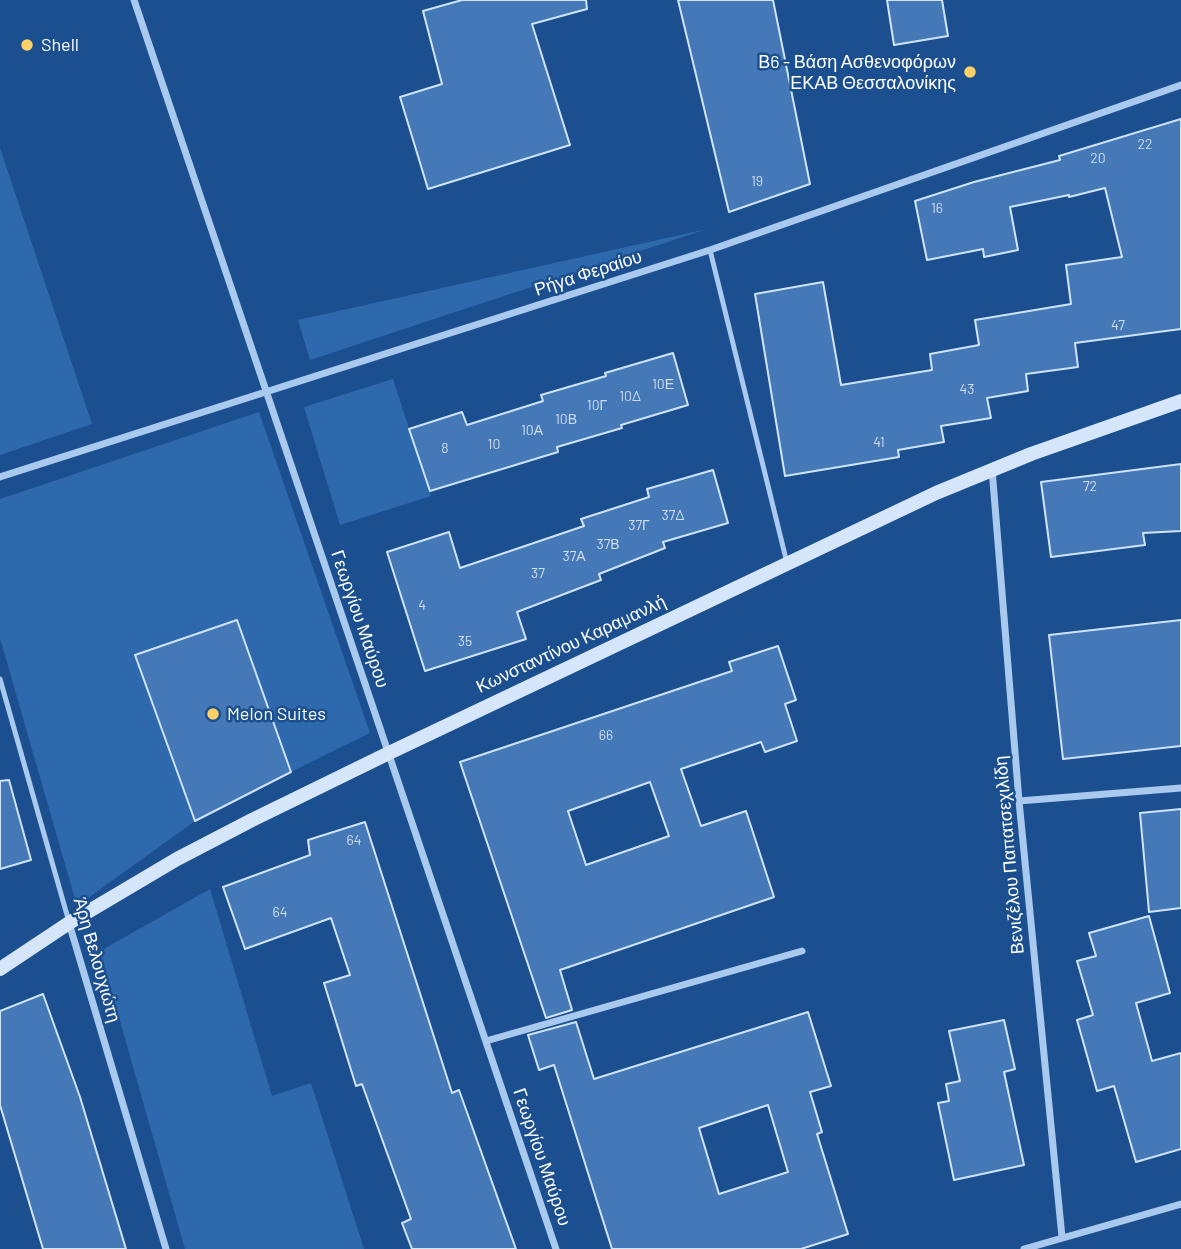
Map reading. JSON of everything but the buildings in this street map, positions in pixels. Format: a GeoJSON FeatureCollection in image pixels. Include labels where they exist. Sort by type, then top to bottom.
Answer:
{"type":"FeatureCollection","features":[{"type":"Feature","properties":{"kind":"main road","name":"Κωνσταντίνου Καραμανλή"},"geometry":{"type":"LineString","coordinates":[[0,969],[69,923],[177,859],[389,752],[894,512],[992,469],[1181,401]]}},
{"type":"Feature","properties":{"kind":"street","name":"Γεωργίου Μαύρου"},"geometry":{"type":"LineString","coordinates":[[134,0],[556,1249]]}},
{"type":"Feature","properties":{"kind":"street","name":"Ρήγα Φεραίου"},"geometry":{"type":"LineString","coordinates":[[0,477],[710,250],[1181,85]]}},
{"type":"Feature","properties":{"kind":"street","name":"Βενιζέλου Παπατσεχιλίδη"},"geometry":{"type":"LineString","coordinates":[[992,469],[1019,801],[1062,1237]]}},
{"type":"Feature","properties":{"kind":"street"},"geometry":{"type":"LineString","coordinates":[[1019,801],[1181,788]]}},
{"type":"Feature","properties":{"kind":"street","name":"Άρη Βελουχιώτη"},"geometry":{"type":"LineString","coordinates":[[69,923],[166,1249]]}},
{"type":"Feature","properties":{"kind":"street"},"geometry":{"type":"LineString","coordinates":[[486,1041],[802,951]]}},
{"type":"Feature","properties":{"kind":"street"},"geometry":{"type":"LineString","coordinates":[[1024,1249],[1181,1203]]}},
{"type":"Feature","properties":{"kind":"lane"},"geometry":{"type":"LineString","coordinates":[[710,250],[787,564]]}},
{"type":"Feature","properties":{"kind":"lane","name":"Άρη Βελουχιώτη"},"geometry":{"type":"LineString","coordinates":[[0,679],[69,923]]}},
{"type":"Feature","properties":{"kind":"shaded area"},"geometry":{"type":"Polygon","coordinates":[[[0,148],[92,424],[0,455],[0,148]]]}},
{"type":"Feature","properties":{"kind":"shaded area"},"geometry":{"type":"Polygon","coordinates":[[[707,229],[310,360],[298,320],[707,229]]]}},
{"type":"Feature","properties":{"kind":"shaded area"},"geometry":{"type":"Polygon","coordinates":[[[393,379],[431,496],[340,525],[304,407],[393,379]]]}},
{"type":"Feature","properties":{"kind":"shaded area"},"geometry":{"type":"Polygon","coordinates":[[[259,412],[370,733],[291,772],[237,620],[135,655],[195,821],[77,906],[0,638],[0,499],[259,412]]]}},
{"type":"Feature","properties":{"kind":"shaded area"},"geometry":{"type":"Polygon","coordinates":[[[210,889],[272,1096],[311,1083],[364,1249],[185,1249],[100,951],[210,889]]]}},
{"type":"Feature","properties":{"kind":"place","name":"Shell"},"geometry":{"type":"Point","coordinates":[27,45]}},
{"type":"Feature","properties":{"kind":"place","name":"Β6 - Βάση Ασθενοφόρων ΕΚΑΒ Θεσσαλονίκης"},"geometry":{"type":"Point","coordinates":[970,72]}},
{"type":"Feature","properties":{"kind":"place","name":"Melon Suites"},"geometry":{"type":"Point","coordinates":[213,714]}}]}
